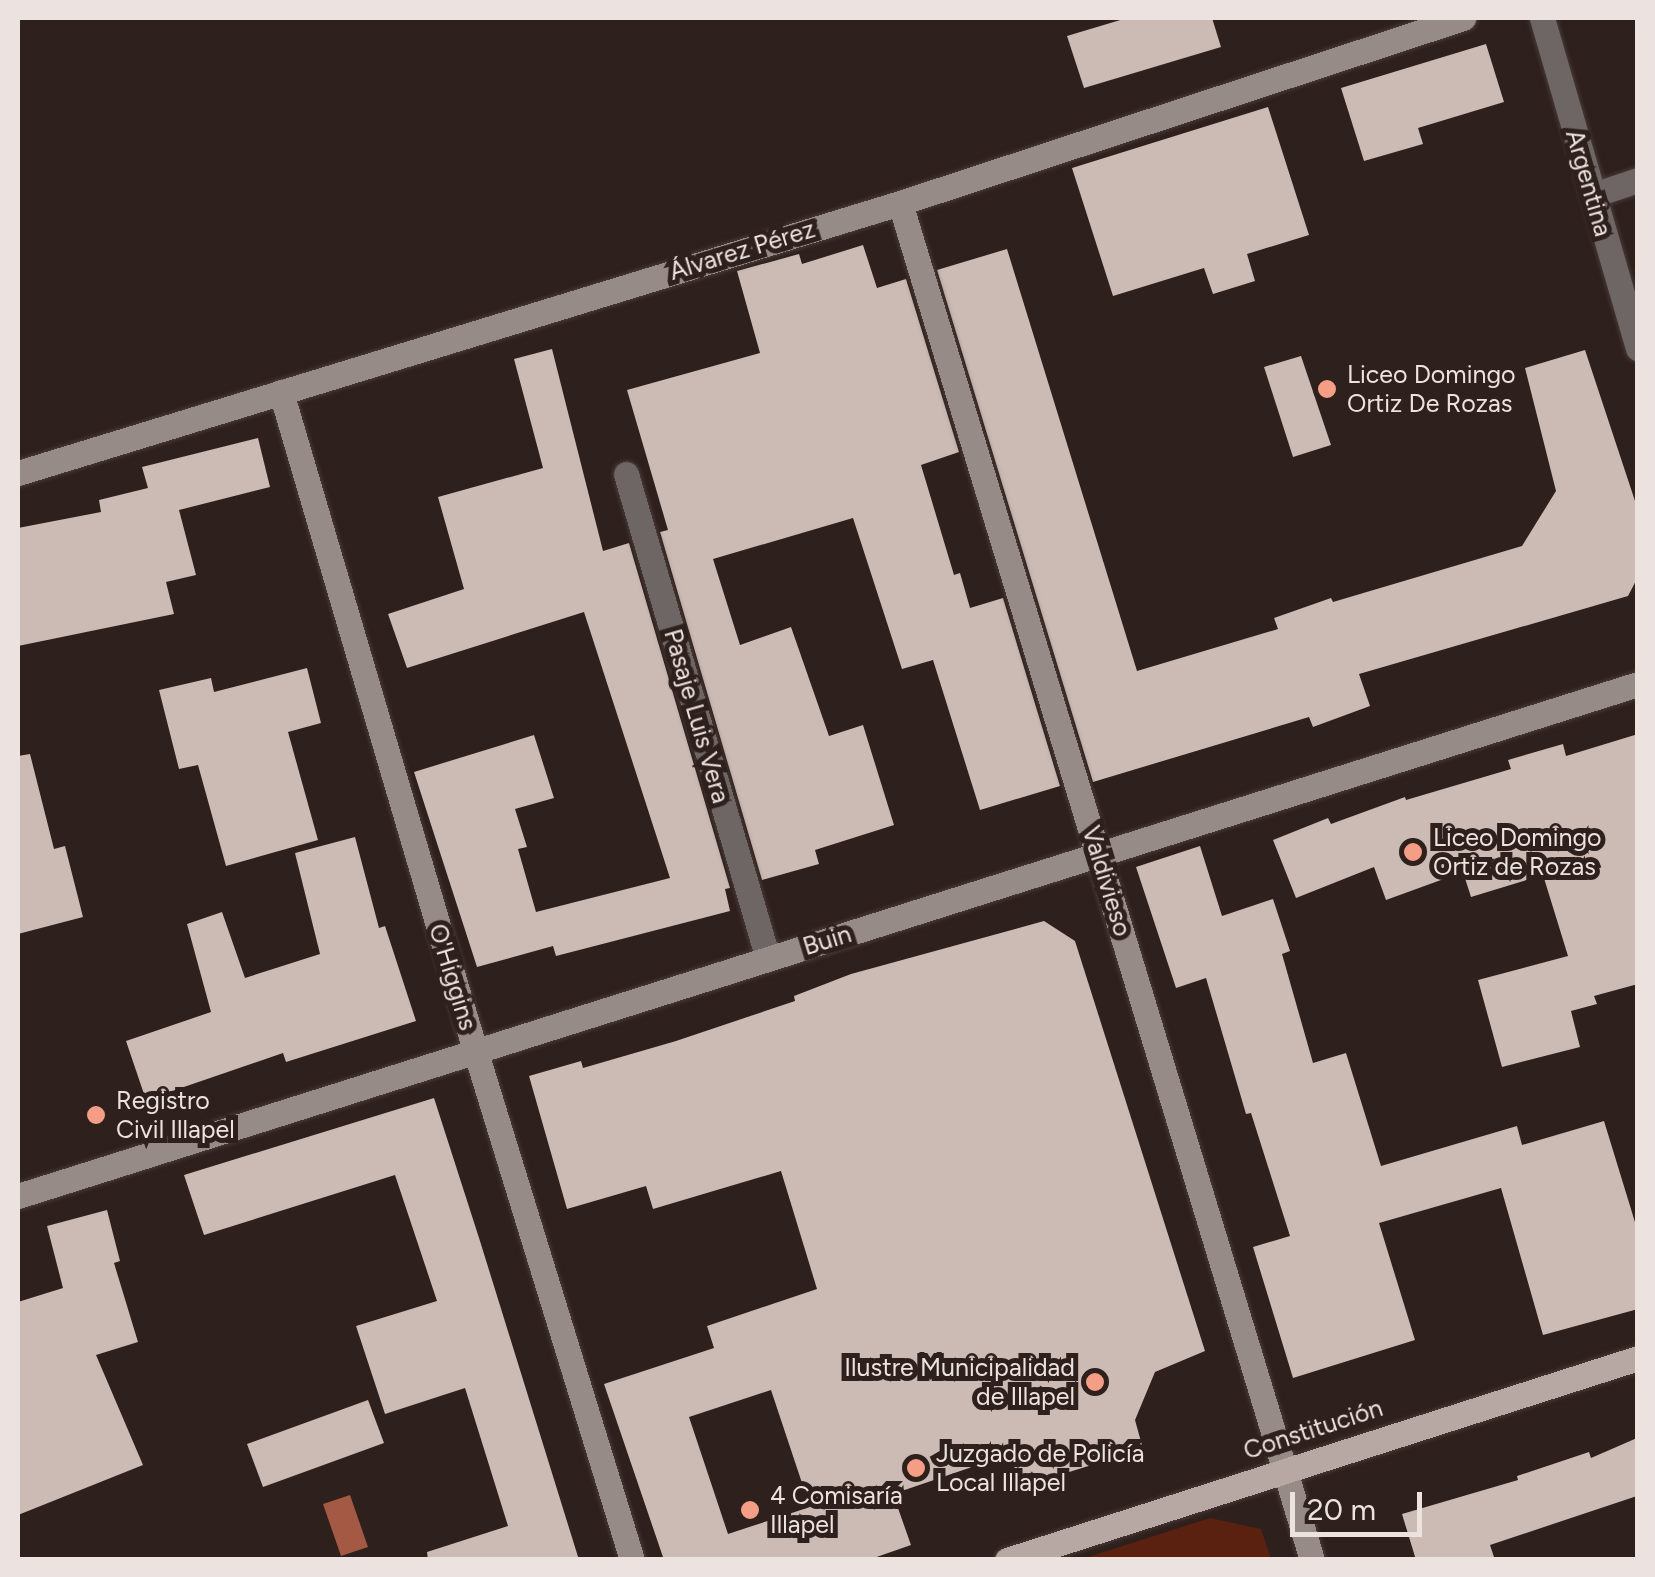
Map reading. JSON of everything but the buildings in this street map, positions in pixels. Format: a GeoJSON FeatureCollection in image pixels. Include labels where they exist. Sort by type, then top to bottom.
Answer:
{"type":"FeatureCollection","features":[{"type":"Feature","properties":{"kind":"main road","name":"Constitución"},"geometry":{"type":"LineString","coordinates":[[1007,1560],[1638,1358]]}},
{"type":"Feature","properties":{"kind":"street","name":"Álvarez Pérez"},"geometry":{"type":"LineString","coordinates":[[18,473],[900,203],[1463,18]]}},
{"type":"Feature","properties":{"kind":"street","name":"Argentina"},"geometry":{"type":"LineString","coordinates":[[1542,18],[1638,348]]}},
{"type":"Feature","properties":{"kind":"street"},"geometry":{"type":"LineString","coordinates":[[1593,195],[1638,180]]}},
{"type":"Feature","properties":{"kind":"street","name":"Valdivieso"},"geometry":{"type":"LineString","coordinates":[[900,203],[1312,1560]]}},
{"type":"Feature","properties":{"kind":"street","name":"O'Higgins"},"geometry":{"type":"LineString","coordinates":[[280,392],[475,1050],[632,1560]]}},
{"type":"Feature","properties":{"kind":"street","name":"Pasaje Luis Vera"},"geometry":{"type":"LineString","coordinates":[[626,474],[768,959]]}},
{"type":"Feature","properties":{"kind":"street","name":"Buin"},"geometry":{"type":"LineString","coordinates":[[18,1196],[1638,684]]}},
{"type":"Feature","properties":{"kind":"shaded area"},"geometry":{"type":"Polygon","coordinates":[[[350,1495],[368,1547],[341,1556],[323,1504],[350,1495]]]}},
{"type":"Feature","properties":{"kind":"shaded area"},"geometry":{"type":"Polygon","coordinates":[[[1210,1518],[1261,1529],[1271,1559],[1082,1559],[1210,1518]]]}},
{"type":"Feature","properties":{"kind":"place","name":"Liceo Domingo Ortiz De Rozas"},"geometry":{"type":"Point","coordinates":[1327,389]}},
{"type":"Feature","properties":{"kind":"place","name":"Liceo Domingo Ortiz de Rozas"},"geometry":{"type":"Point","coordinates":[1413,852]}},
{"type":"Feature","properties":{"kind":"place","name":"Registro Civil Illapel"},"geometry":{"type":"Point","coordinates":[96,1115]}},
{"type":"Feature","properties":{"kind":"place","name":"Ilustre Municipalidad de Illapel"},"geometry":{"type":"Point","coordinates":[1095,1382]}},
{"type":"Feature","properties":{"kind":"place","name":"Juzgado de Policía Local Illapel"},"geometry":{"type":"Point","coordinates":[916,1468]}},
{"type":"Feature","properties":{"kind":"place","name":"4 Comisaría Illapel"},"geometry":{"type":"Point","coordinates":[750,1510]}}]}
